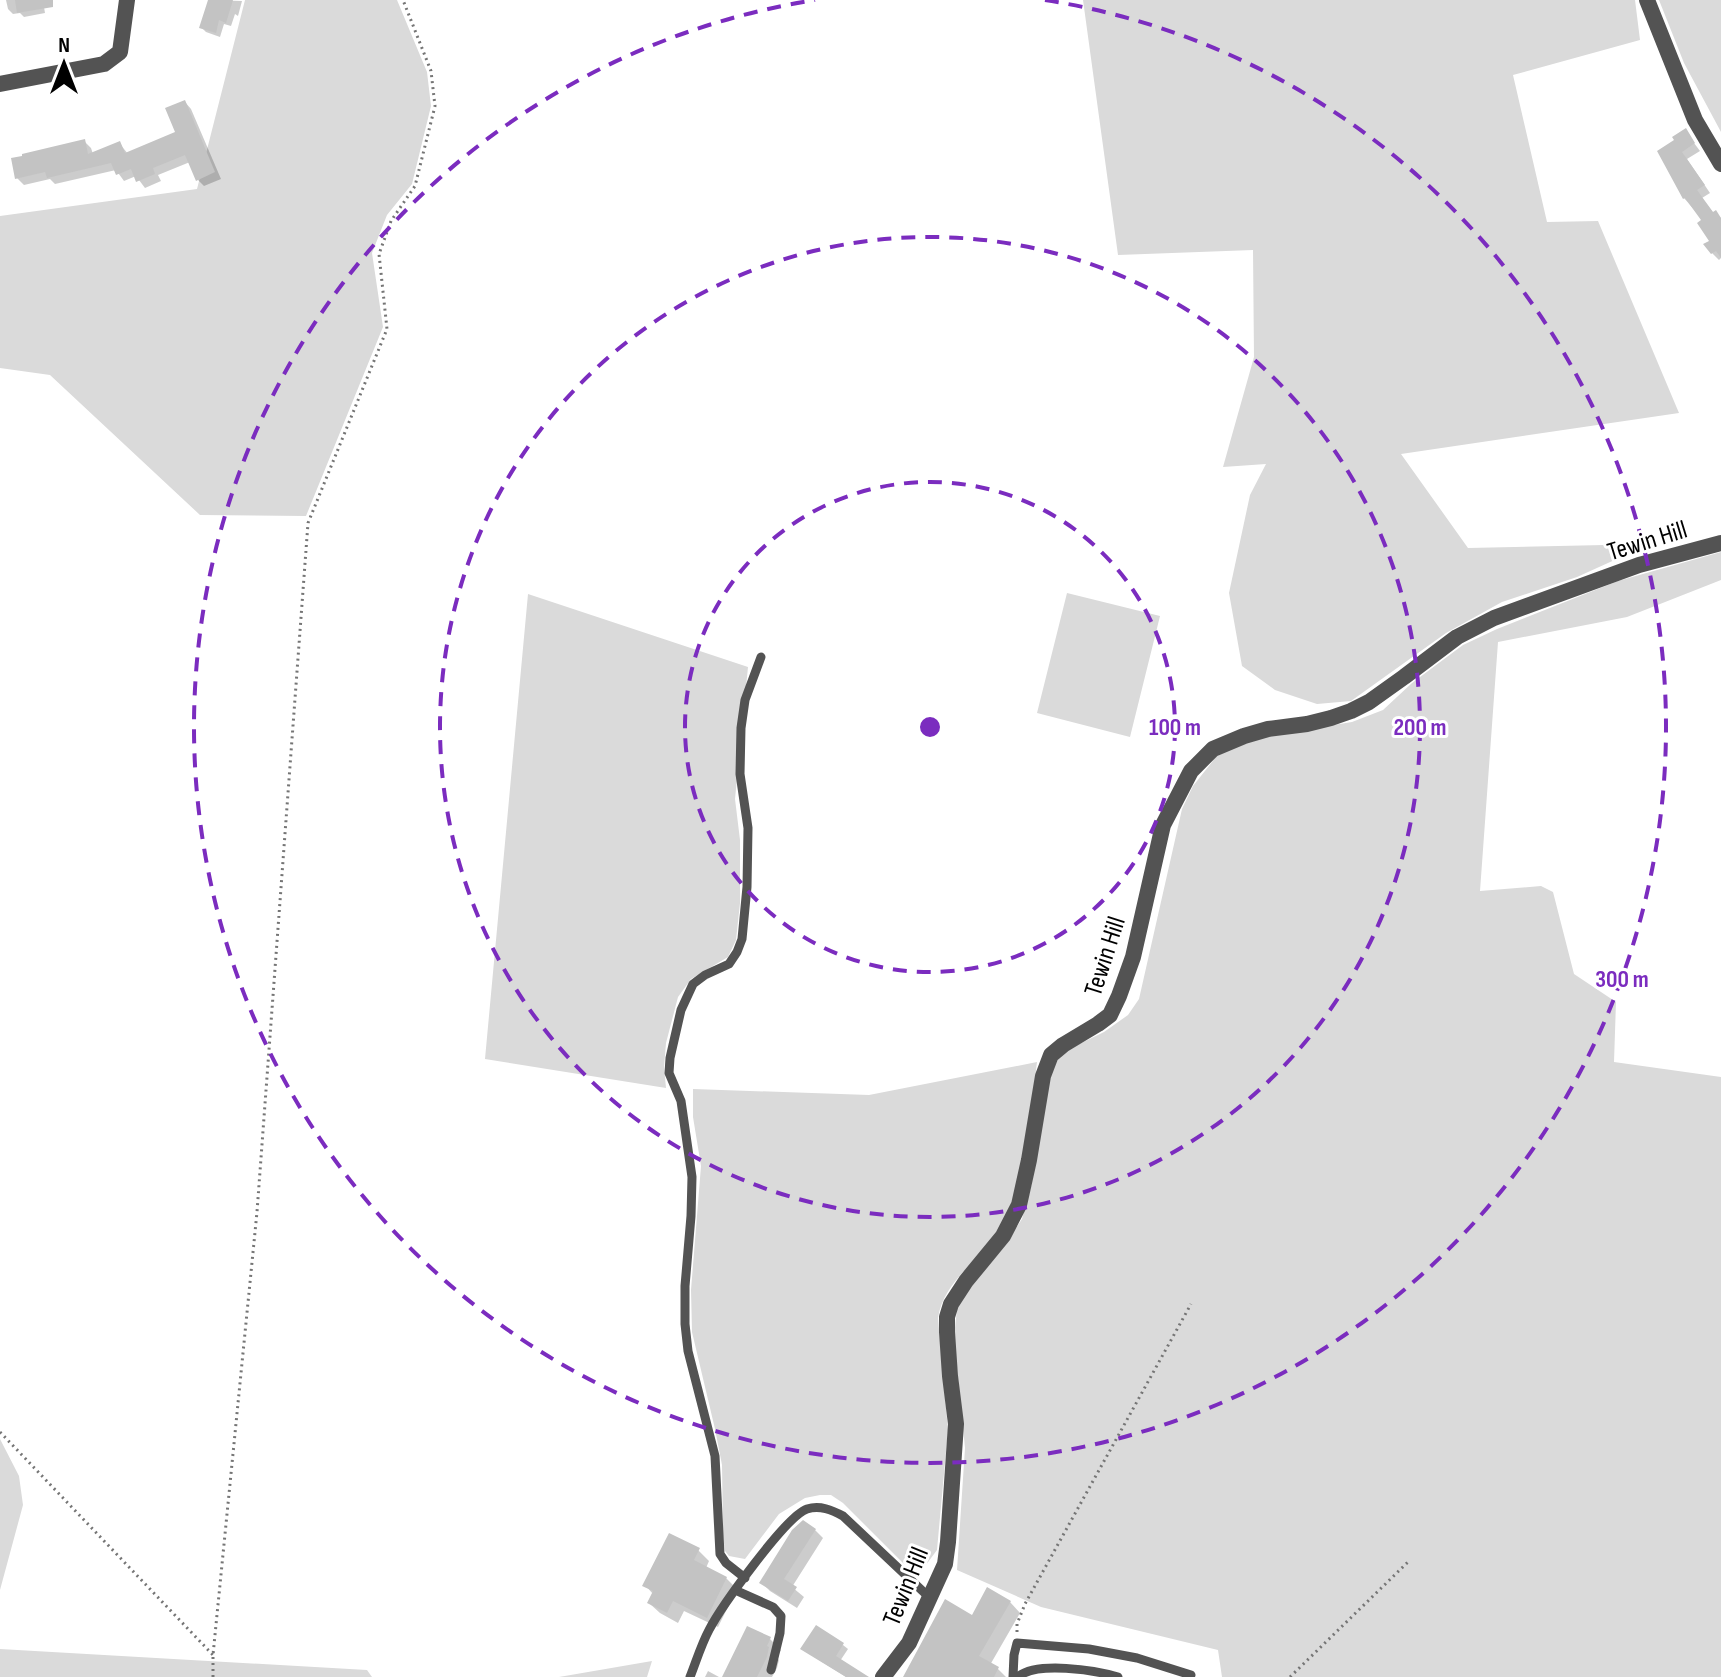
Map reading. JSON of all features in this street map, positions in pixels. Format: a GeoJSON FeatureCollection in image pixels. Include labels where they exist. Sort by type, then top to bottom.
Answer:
{"type":"FeatureCollection","features":[{"type":"Feature","properties":{"kind":"street"},"geometry":{"type":"LineString","coordinates":[[0,84],[104,64],[120,52],[127,0]]}},
{"type":"Feature","properties":{"kind":"street"},"geometry":{"type":"LineString","coordinates":[[1647,0],[1695,120],[1721,164]]}},
{"type":"Feature","properties":{"kind":"street","name":"Tewin Hill"},"geometry":{"type":"LineString","coordinates":[[883,1677],[909,1643],[945,1564],[956,1424],[947,1332],[951,1304],[1003,1236],[1019,1205],[1043,1076],[1051,1055],[1110,1015],[1119,996],[1133,957],[1163,825],[1191,771],[1213,749],[1244,736],[1331,718],[1360,706],[1457,637],[1494,618],[1639,565],[1721,543]]}},
{"type":"Feature","properties":{"kind":"lane"},"geometry":{"type":"LineString","coordinates":[[745,1578],[720,1554],[715,1456],[688,1351],[685,1286],[692,1177],[681,1101],[669,1073],[681,1010],[693,984],[729,964],[742,939],[748,828],[740,774],[741,728],[745,700],[761,657]]}},
{"type":"Feature","properties":{"kind":"lane"},"geometry":{"type":"LineString","coordinates":[[690,1677],[709,1630],[735,1590],[788,1523],[811,1508],[832,1510],[843,1516],[930,1598]]}},
{"type":"Feature","properties":{"kind":"lane"},"geometry":{"type":"LineString","coordinates":[[735,1590],[773,1607],[781,1616],[771,1670]]}},
{"type":"Feature","properties":{"kind":"lane"},"geometry":{"type":"LineString","coordinates":[[1015,1677],[1017,1643],[1089,1649],[1137,1658],[1191,1675]]}},
{"type":"Feature","properties":{"kind":"lane"},"geometry":{"type":"LineString","coordinates":[[1015,1677],[1024,1671],[1043,1668],[1118,1677]]}},
{"type":"Feature","properties":{"kind":"path"},"geometry":{"type":"LineString","coordinates":[[213,1677],[257,1212],[308,523],[387,329],[379,254],[391,221],[415,186],[435,106],[431,71],[403,0]]}},
{"type":"Feature","properties":{"kind":"path"},"geometry":{"type":"LineString","coordinates":[[1017,1643],[1017,1624],[1025,1604],[1191,1304]]}},
{"type":"Feature","properties":{"kind":"path"},"geometry":{"type":"LineString","coordinates":[[0,1432],[213,1655]]}},
{"type":"Feature","properties":{"kind":"path"},"geometry":{"type":"LineString","coordinates":[[1290,1677],[1409,1561]]}},
{"type":"Feature","properties":{"kind":"shaded area"},"geometry":{"type":"Polygon","coordinates":[[[245,0],[397,0],[427,72],[431,106],[412,184],[387,215],[372,253],[383,327],[306,516],[200,515],[50,375],[0,368],[0,216],[197,189],[245,0]]]}},
{"type":"Feature","properties":{"kind":"shaded area"},"geometry":{"type":"Polygon","coordinates":[[[1083,0],[1635,0],[1640,40],[1513,75],[1547,222],[1598,221],[1679,413],[1401,454],[1468,548],[1650,544],[1577,577],[1502,602],[1446,633],[1351,701],[1317,704],[1275,690],[1242,666],[1229,593],[1250,495],[1266,464],[1223,467],[1254,357],[1253,250],[1118,255],[1083,0]]]}},
{"type":"Feature","properties":{"kind":"shaded area"},"geometry":{"type":"Polygon","coordinates":[[[1659,0],[1721,0],[1721,132],[1684,63],[1659,0]]]}},
{"type":"Feature","properties":{"kind":"shaded area"},"geometry":{"type":"Polygon","coordinates":[[[1721,552],[1721,580],[1627,617],[1498,642],[1480,891],[1541,886],[1553,892],[1574,974],[1616,1002],[1614,1062],[1721,1077],[1721,1677],[1222,1677],[1218,1650],[1041,1607],[957,1570],[965,1448],[954,1337],[957,1309],[967,1288],[1002,1249],[1022,1219],[1031,1187],[1049,1078],[1057,1060],[1069,1049],[1104,1032],[1128,1015],[1139,999],[1182,809],[1193,786],[1216,757],[1235,745],[1266,736],[1352,722],[1383,710],[1412,683],[1463,645],[1497,629],[1618,581],[1721,552]]]}},
{"type":"Feature","properties":{"kind":"shaded area"},"geometry":{"type":"Polygon","coordinates":[[[1067,593],[1160,616],[1130,737],[1037,713],[1067,593]]]}},
{"type":"Feature","properties":{"kind":"shaded area"},"geometry":{"type":"Polygon","coordinates":[[[528,594],[748,667],[735,799],[740,840],[740,903],[736,940],[728,957],[691,979],[678,997],[666,1043],[666,1088],[485,1059],[528,594]]]}},
{"type":"Feature","properties":{"kind":"shaded area"},"geometry":{"type":"Polygon","coordinates":[[[1037,1062],[1027,1144],[1011,1204],[995,1235],[948,1291],[938,1318],[948,1430],[937,1550],[917,1577],[843,1503],[831,1495],[820,1495],[805,1498],[779,1514],[745,1559],[729,1556],[725,1551],[723,1535],[722,1465],[692,1332],[691,1290],[701,1166],[693,1117],[693,1089],[869,1095],[1037,1062]]]}},
{"type":"Feature","properties":{"kind":"shaded area"},"geometry":{"type":"Polygon","coordinates":[[[0,1439],[19,1476],[23,1505],[0,1590],[0,1439]]]}},
{"type":"Feature","properties":{"kind":"shaded area"},"geometry":{"type":"Polygon","coordinates":[[[0,1649],[367,1670],[372,1677],[0,1677],[0,1649]]]}},
{"type":"Feature","properties":{"kind":"shaded area"},"geometry":{"type":"Polygon","coordinates":[[[652,1661],[647,1677],[559,1677],[652,1661]]]}},
{"type":"Feature","properties":{"kind":"building"},"geometry":{"type":"Polygon","coordinates":[[[15,0],[53,0],[53,7],[17,13],[15,0]]]}},
{"type":"Feature","properties":{"kind":"building"},"geometry":{"type":"Polygon","coordinates":[[[208,0],[233,0],[226,23],[219,20],[216,33],[199,28],[208,0]]]}},
{"type":"Feature","properties":{"kind":"building"},"geometry":{"type":"Polygon","coordinates":[[[185,100],[215,172],[196,181],[185,155],[153,168],[155,174],[136,182],[131,169],[116,175],[111,163],[47,178],[45,172],[15,179],[11,158],[22,154],[85,139],[88,154],[120,141],[125,153],[175,132],[165,108],[185,100]]]}},
{"type":"Feature","properties":{"kind":"building"},"geometry":{"type":"Polygon","coordinates":[[[1686,128],[1695,143],[1682,152],[1705,185],[1697,190],[1721,218],[1721,258],[1716,251],[1711,254],[1703,244],[1709,241],[1697,223],[1701,220],[1683,199],[1657,151],[1686,128]]]}},
{"type":"Feature","properties":{"kind":"building"},"geometry":{"type":"Polygon","coordinates":[[[803,1520],[816,1529],[784,1579],[797,1587],[788,1601],[759,1583],[792,1530],[803,1520]]]}},
{"type":"Feature","properties":{"kind":"building"},"geometry":{"type":"Polygon","coordinates":[[[669,1533],[700,1548],[694,1560],[727,1577],[707,1618],[673,1601],[667,1613],[647,1603],[653,1591],[642,1586],[669,1533]]]}},
{"type":"Feature","properties":{"kind":"building"},"geometry":{"type":"Polygon","coordinates":[[[987,1587],[1011,1601],[979,1656],[999,1667],[994,1677],[903,1677],[945,1599],[972,1615],[987,1587]]]}},
{"type":"Feature","properties":{"kind":"building"},"geometry":{"type":"Polygon","coordinates":[[[816,1625],[844,1643],[836,1656],[869,1677],[846,1677],[800,1649],[816,1625]]]}},
{"type":"Feature","properties":{"kind":"building"},"geometry":{"type":"Polygon","coordinates":[[[747,1626],[771,1637],[767,1657],[757,1677],[722,1677],[747,1626]]]}}]}
